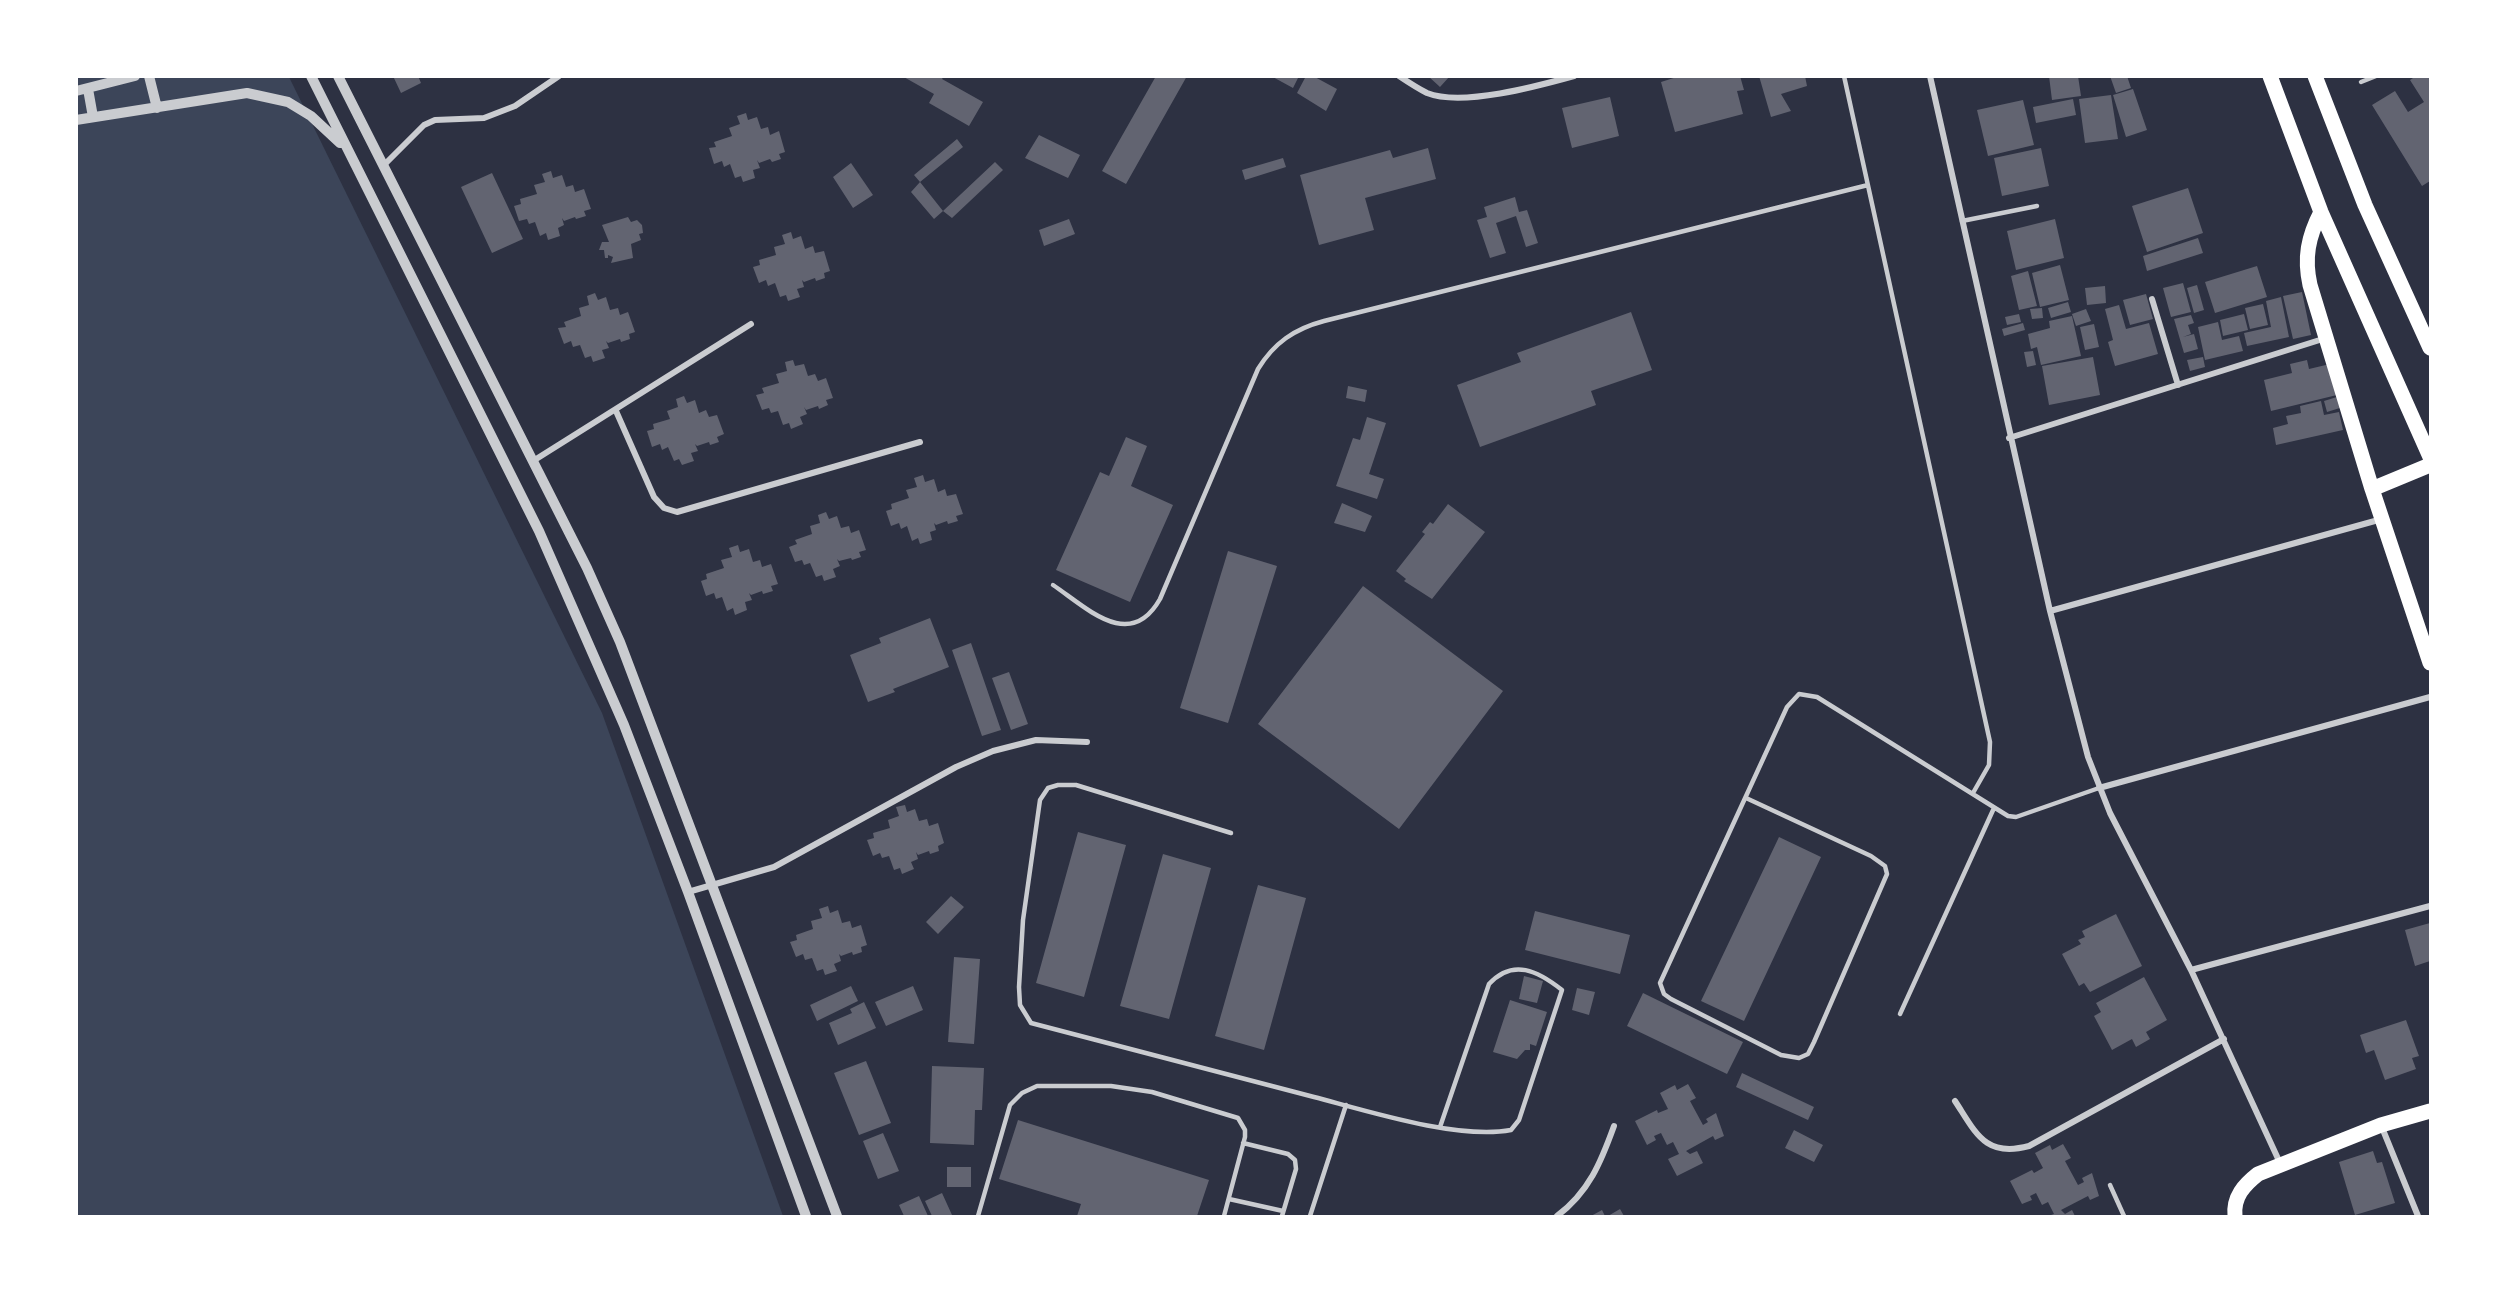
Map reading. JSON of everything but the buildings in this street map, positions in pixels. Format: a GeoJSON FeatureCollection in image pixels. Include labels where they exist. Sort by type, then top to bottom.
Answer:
{"type":"FeatureCollection","features":[{"type":"Feature","properties":{"kind":"main road"},"geometry":{"type":"LineString","coordinates":[[2270,76],[2321,212],[2430,457]]}},
{"type":"Feature","properties":{"kind":"main road"},"geometry":{"type":"LineString","coordinates":[[2315,76],[2365,205],[2430,348]]}},
{"type":"Feature","properties":{"kind":"main road"},"geometry":{"type":"LineString","coordinates":[[2321,212],[2307,247],[2306,267],[2372,489],[2430,663]]}},
{"type":"Feature","properties":{"kind":"main road"},"geometry":{"type":"LineString","coordinates":[[2372,489],[2430,465]]}},
{"type":"Feature","properties":{"kind":"main road"},"geometry":{"type":"LineString","coordinates":[[2235,1216],[2237,1196],[2258,1174],[2280,1163],[2381,1125],[2430,1111]]}},
{"type":"Feature","properties":{"kind":"street"},"geometry":{"type":"LineString","coordinates":[[76,91],[135,76]]}},
{"type":"Feature","properties":{"kind":"street"},"geometry":{"type":"LineString","coordinates":[[149,76],[157,108]]}},
{"type":"Feature","properties":{"kind":"street"},"geometry":{"type":"LineString","coordinates":[[311,76],[539,531],[624,725],[688,892],[806,1216]]}},
{"type":"Feature","properties":{"kind":"street"},"geometry":{"type":"LineString","coordinates":[[338,76],[382,167],[533,461],[620,642],[837,1216]]}},
{"type":"Feature","properties":{"kind":"street"},"geometry":{"type":"LineString","coordinates":[[382,167],[424,125],[435,120],[484,118],[515,106],[559,76]]}},
{"type":"Feature","properties":{"kind":"street"},"geometry":{"type":"LineString","coordinates":[[1399,76],[1429,93],[1456,97],[1483,95],[1574,76]]}},
{"type":"Feature","properties":{"kind":"street"},"geometry":{"type":"LineString","coordinates":[[1930,76],[2009,438],[2075,714],[2099,788],[2191,970],[2280,1163]]}},
{"type":"Feature","properties":{"kind":"street"},"geometry":{"type":"LineString","coordinates":[[88,89],[93,117]]}},
{"type":"Feature","properties":{"kind":"street"},"geometry":{"type":"LineString","coordinates":[[76,120],[247,93],[288,102],[312,116],[345,147]]}},
{"type":"Feature","properties":{"kind":"street"},"geometry":{"type":"LineString","coordinates":[[2152,300],[2178,385]]}},
{"type":"Feature","properties":{"kind":"street"},"geometry":{"type":"LineString","coordinates":[[533,461],[616,411],[751,324]]}},
{"type":"Feature","properties":{"kind":"street"},"geometry":{"type":"LineString","coordinates":[[2009,438],[2326,338]]}},
{"type":"Feature","properties":{"kind":"street"},"geometry":{"type":"LineString","coordinates":[[616,411],[654,497],[664,508],[677,512],[920,442]]}},
{"type":"Feature","properties":{"kind":"street"},"geometry":{"type":"LineString","coordinates":[[2050,611],[2382,519]]}},
{"type":"Feature","properties":{"kind":"street"},"geometry":{"type":"LineString","coordinates":[[2099,788],[2430,697]]}},
{"type":"Feature","properties":{"kind":"street"},"geometry":{"type":"LineString","coordinates":[[688,892],[774,867],[956,767],[993,751],[1036,741],[1087,742]]}},
{"type":"Feature","properties":{"kind":"street"},"geometry":{"type":"LineString","coordinates":[[2191,970],[2430,906]]}},
{"type":"Feature","properties":{"kind":"street"},"geometry":{"type":"LineString","coordinates":[[1954,1101],[1979,1138],[2001,1149],[2015,1150],[2029,1146],[2224,1039]]}},
{"type":"Feature","properties":{"kind":"street"},"geometry":{"type":"LineString","coordinates":[[2381,1125],[2418,1216]]}},
{"type":"Feature","properties":{"kind":"street"},"geometry":{"type":"LineString","coordinates":[[1557,1216],[1589,1185],[1599,1168],[1614,1126]]}},
{"type":"Feature","properties":{"kind":"lane"},"geometry":{"type":"LineString","coordinates":[[1844,76],[1990,742],[1989,765],[1973,793]]}},
{"type":"Feature","properties":{"kind":"lane"},"geometry":{"type":"LineString","coordinates":[[2361,82],[2376,76]]}},
{"type":"Feature","properties":{"kind":"lane"},"geometry":{"type":"LineString","coordinates":[[1053,585],[1114,624],[1133,624],[1150,615],[1160,599],[1258,369],[1274,347],[1297,330],[1324,321],[1868,185]]}},
{"type":"Feature","properties":{"kind":"lane"},"geometry":{"type":"LineString","coordinates":[[1962,221],[2037,206]]}},
{"type":"Feature","properties":{"kind":"lane"},"geometry":{"type":"LineString","coordinates":[[1746,798],[1871,856],[1885,866],[1887,874],[1814,1042],[1808,1054],[1799,1058],[1791,1058],[1771,1050],[1671,999],[1660,989],[1662,976],[1787,707],[1799,694],[1817,697],[2008,816],[2016,817],[2099,788]]}},
{"type":"Feature","properties":{"kind":"lane"},"geometry":{"type":"LineString","coordinates":[[1231,833],[1076,785],[1048,788],[1040,800],[1023,920],[1018,987],[1020,1005],[1031,1023],[1346,1105],[1440,1127],[1497,1133],[1511,1130],[1519,1120],[1562,990],[1542,974],[1516,969],[1500,972],[1489,984],[1440,1127]]}},
{"type":"Feature","properties":{"kind":"lane"},"geometry":{"type":"LineString","coordinates":[[1900,1014],[1994,808]]}},
{"type":"Feature","properties":{"kind":"lane"},"geometry":{"type":"LineString","coordinates":[[978,1216],[1010,1105],[1022,1093],[1037,1086],[1132,1088],[1232,1114],[1243,1123],[1245,1130],[1224,1216]]}},
{"type":"Feature","properties":{"kind":"lane"},"geometry":{"type":"LineString","coordinates":[[1310,1216],[1346,1105]]}},
{"type":"Feature","properties":{"kind":"lane"},"geometry":{"type":"LineString","coordinates":[[1228,1199],[1283,1214],[1296,1169],[1295,1160],[1288,1154],[1243,1143]]}},
{"type":"Feature","properties":{"kind":"lane"},"geometry":{"type":"LineString","coordinates":[[2110,1185],[2124,1216]]}},
{"type":"Feature","properties":{"kind":"shaded area"},"geometry":{"type":"Polygon","coordinates":[[[76,77],[289,77],[602,713],[783,1216],[77,1216],[76,77]]]}}]}
